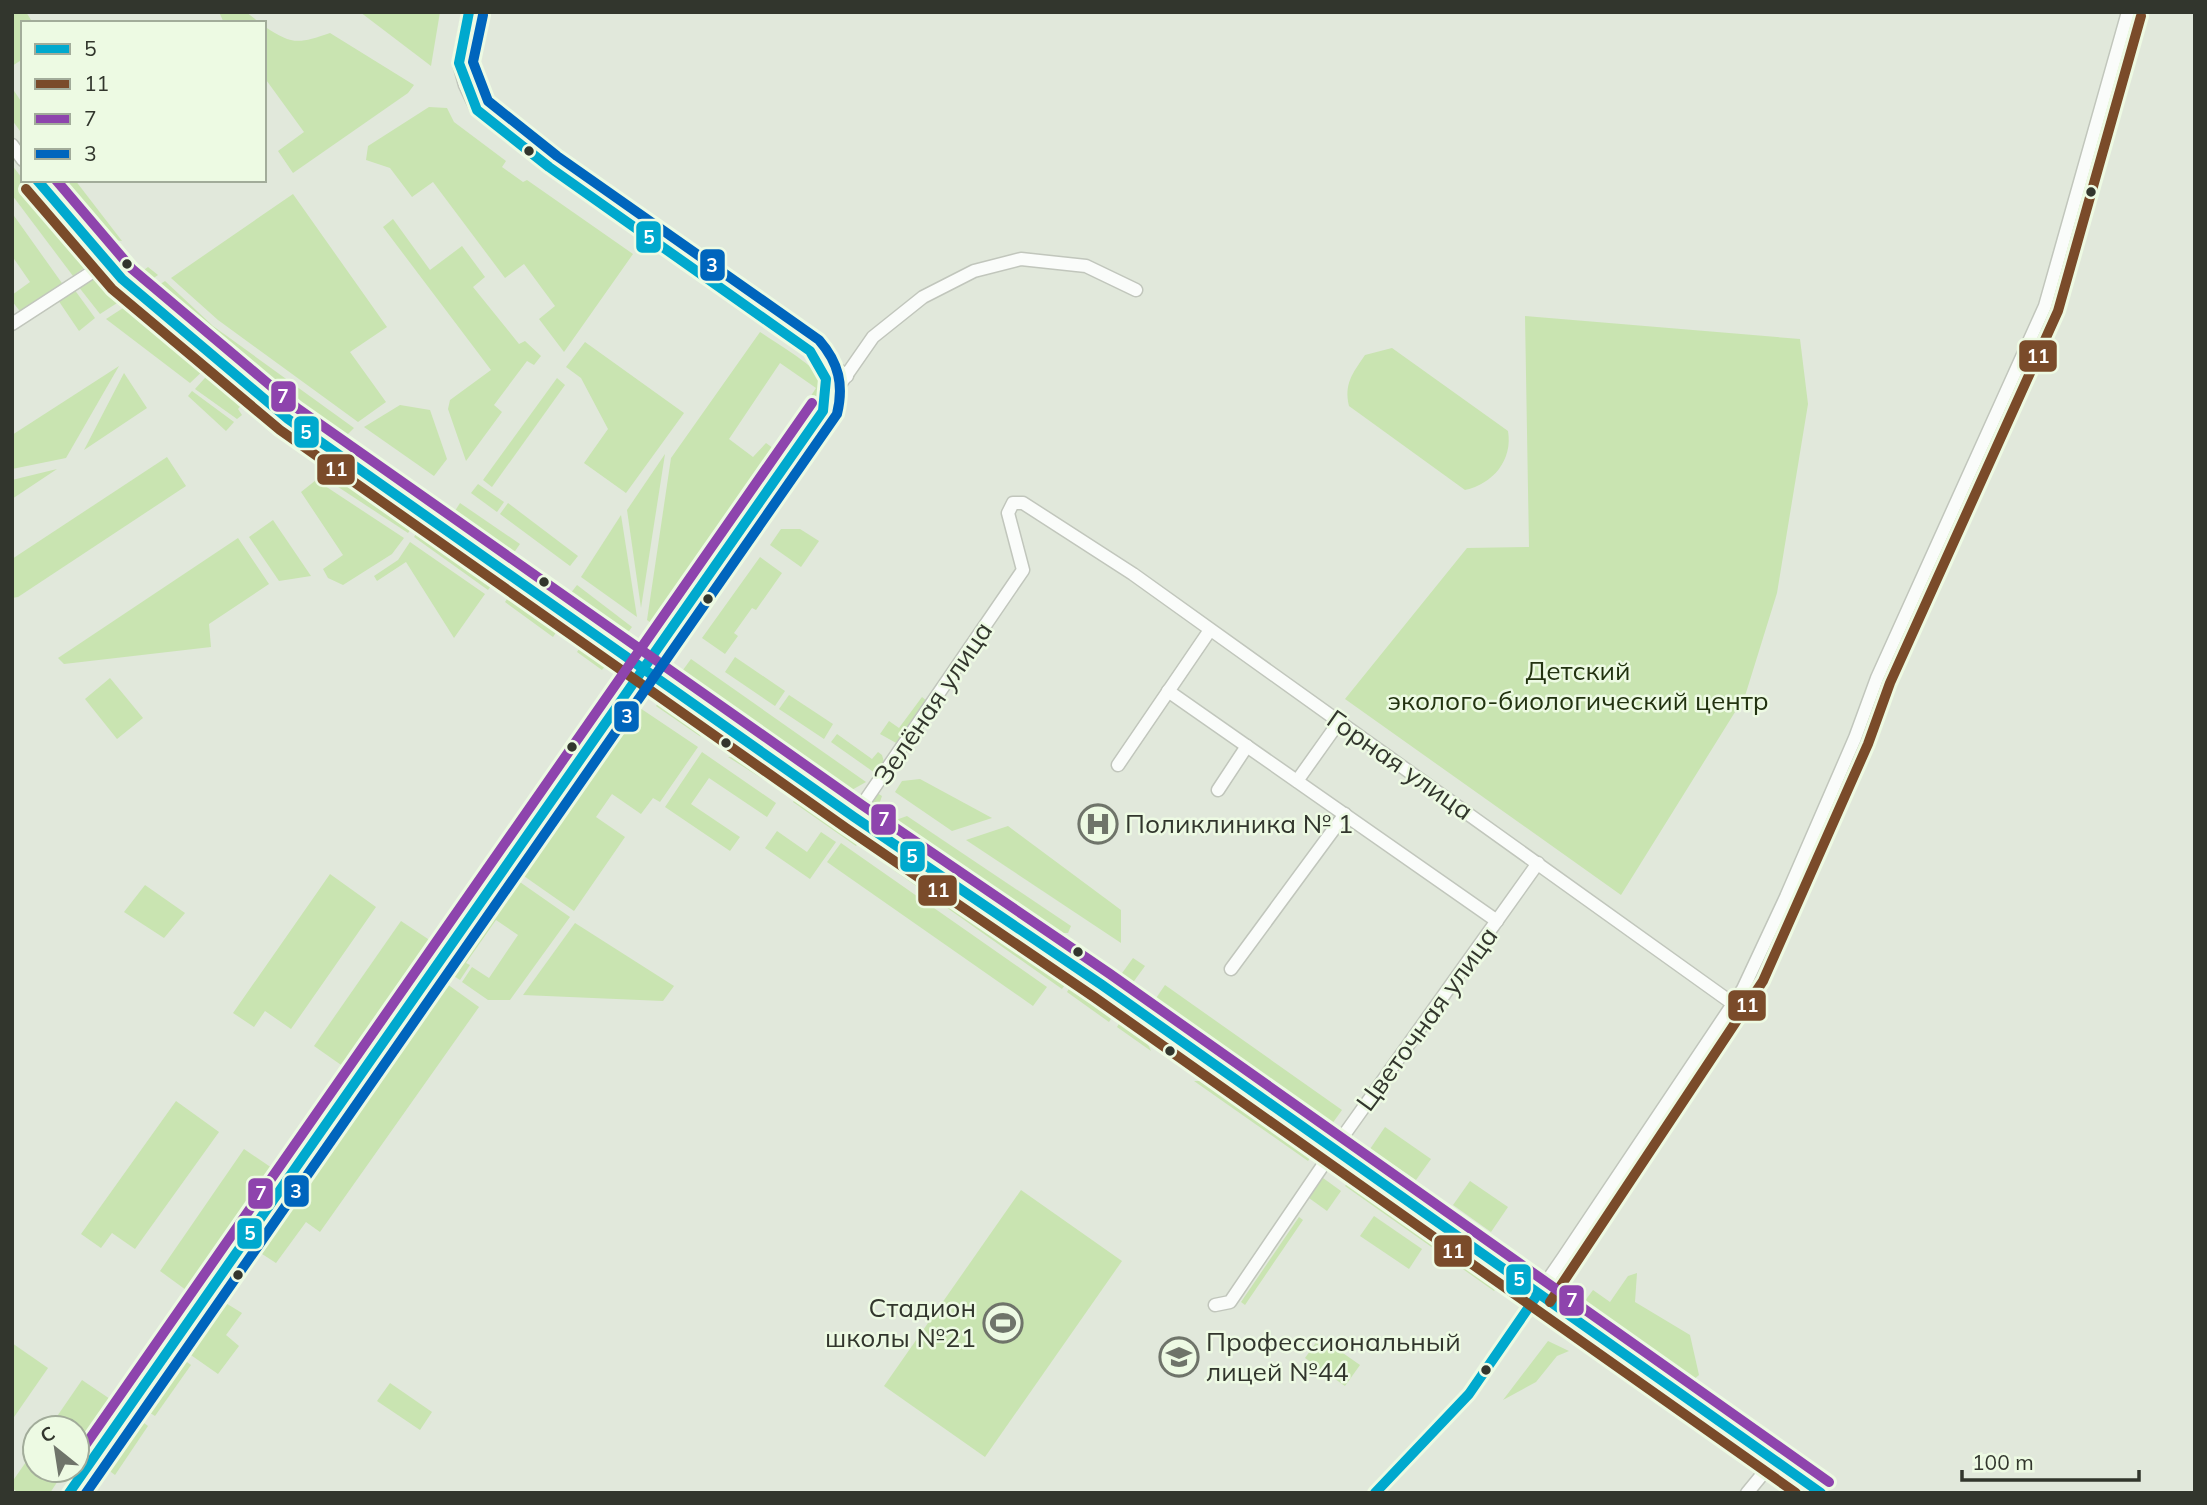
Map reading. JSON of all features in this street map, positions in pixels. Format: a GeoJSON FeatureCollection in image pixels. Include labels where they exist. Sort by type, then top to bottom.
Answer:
{"type":"FeatureCollection","features":[{"type":"Feature","properties":{"kind":"street"},"geometry":{"type":"LineString","coordinates":[[469,12],[459,62],[477,110],[496,128],[847,376]]}},
{"type":"Feature","properties":{"kind":"street"},"geometry":{"type":"LineString","coordinates":[[1375,1493],[1469,1394],[1751,974],[1855,738],[1877,678],[2045,306],[2128,12]]}},
{"type":"Feature","properties":{"kind":"street"},"geometry":{"type":"LineString","coordinates":[[39,182],[106,263],[177,329],[288,419],[854,817],[1102,985],[1821,1493]]}},
{"type":"Feature","properties":{"kind":"street"},"geometry":{"type":"LineString","coordinates":[[69,1493],[873,337],[923,298],[974,271],[1021,259],[1086,266],[1136,290]]}},
{"type":"Feature","properties":{"kind":"street"},"geometry":{"type":"LineString","coordinates":[[12,324],[106,263]]}},
{"type":"Feature","properties":{"kind":"street"},"geometry":{"type":"LineString","coordinates":[[810,351],[820,362],[828,383],[824,411]]}},
{"type":"Feature","properties":{"kind":"street","name":"Горная улица"},"geometry":{"type":"LineString","coordinates":[[1012,588],[1023,570],[1009,508],[1013,503],[1023,503],[1066,529],[1210,630],[1732,1003]]}},
{"type":"Feature","properties":{"kind":"street","name":"Зелёная улица"},"geometry":{"type":"LineString","coordinates":[[854,817],[1012,588]]}},
{"type":"Feature","properties":{"kind":"street"},"geometry":{"type":"LineString","coordinates":[[1118,765],[1210,630]]}},
{"type":"Feature","properties":{"kind":"street"},"geometry":{"type":"LineString","coordinates":[[1168,691],[1497,921]]}},
{"type":"Feature","properties":{"kind":"street"},"geometry":{"type":"LineString","coordinates":[[1297,781],[1339,722]]}},
{"type":"Feature","properties":{"kind":"street"},"geometry":{"type":"LineString","coordinates":[[1218,790],[1247,746]]}},
{"type":"Feature","properties":{"kind":"street"},"geometry":{"type":"LineString","coordinates":[[1231,969],[1345,814]]}},
{"type":"Feature","properties":{"kind":"street","name":"Цветочная улица"},"geometry":{"type":"LineString","coordinates":[[1215,1306],[1230,1302],[1334,1149],[1538,863]]}},
{"type":"Feature","properties":{"kind":"street"},"geometry":{"type":"LineString","coordinates":[[1747,1493],[1761,1476],[1770,1457]]}},
{"type":"Feature","properties":{"kind":"green space"},"geometry":{"type":"Polygon","coordinates":[[[12,12],[26,12],[32,21],[21,21],[21,60],[12,66],[12,12]]]}},
{"type":"Feature","properties":{"kind":"green space"},"geometry":{"type":"Polygon","coordinates":[[[219,12],[246,12],[257,21],[223,21],[219,12]]]}},
{"type":"Feature","properties":{"kind":"green space"},"geometry":{"type":"Polygon","coordinates":[[[360,12],[440,12],[431,66],[360,12]]]}},
{"type":"Feature","properties":{"kind":"green space"},"geometry":{"type":"Polygon","coordinates":[[[266,27],[282,37],[296,41],[330,33],[414,85],[408,93],[293,173],[278,151],[304,132],[266,80],[266,27]]]}},
{"type":"Feature","properties":{"kind":"green space"},"geometry":{"type":"Polygon","coordinates":[[[12,88],[21,101],[21,132],[12,120],[12,88]]]}},
{"type":"Feature","properties":{"kind":"green space"},"geometry":{"type":"Polygon","coordinates":[[[429,107],[447,108],[454,122],[506,161],[502,167],[523,182],[527,180],[633,254],[564,352],[539,319],[555,306],[524,264],[505,278],[433,182],[412,197],[390,168],[366,160],[368,146],[429,107]]]}},
{"type":"Feature","properties":{"kind":"green space"},"geometry":{"type":"Polygon","coordinates":[[[12,165],[21,177],[21,182],[25,182],[88,265],[73,276],[12,195],[12,165]]]}},
{"type":"Feature","properties":{"kind":"green space"},"geometry":{"type":"Polygon","coordinates":[[[57,182],[77,182],[122,241],[102,239],[57,182]]]}},
{"type":"Feature","properties":{"kind":"green space"},"geometry":{"type":"Polygon","coordinates":[[[293,194],[387,327],[350,352],[386,402],[358,422],[218,320],[171,278],[293,194]]]}},
{"type":"Feature","properties":{"kind":"green space"},"geometry":{"type":"Polygon","coordinates":[[[12,213],[64,286],[22,314],[12,301],[12,295],[30,282],[12,256],[12,213]]]}},
{"type":"Feature","properties":{"kind":"green space"},"geometry":{"type":"Polygon","coordinates":[[[393,219],[430,270],[462,246],[485,277],[473,287],[519,344],[525,341],[541,356],[534,365],[527,361],[494,405],[502,412],[466,461],[448,409],[450,400],[491,370],[383,227],[393,219]]]}},
{"type":"Feature","properties":{"kind":"green space"},"geometry":{"type":"Polygon","coordinates":[[[148,267],[158,275],[141,287],[134,277],[148,267]]]}},
{"type":"Feature","properties":{"kind":"green space"},"geometry":{"type":"Polygon","coordinates":[[[100,272],[128,296],[100,314],[78,286],[100,272]]]}},
{"type":"Feature","properties":{"kind":"green space"},"geometry":{"type":"Polygon","coordinates":[[[165,281],[213,326],[354,428],[335,447],[148,292],[165,281]]]}},
{"type":"Feature","properties":{"kind":"green space"},"geometry":{"type":"Polygon","coordinates":[[[74,289],[95,318],[79,331],[58,300],[74,289]]]}},
{"type":"Feature","properties":{"kind":"green space"},"geometry":{"type":"Polygon","coordinates":[[[134,301],[208,366],[190,383],[106,319],[134,301]]]}},
{"type":"Feature","properties":{"kind":"green space","name":"Детский эколого-биологический центр"},"geometry":{"type":"Polygon","coordinates":[[[1525,316],[1800,339],[1808,404],[1777,593],[1745,696],[1621,895],[1345,699],[1467,548],[1529,547],[1525,316]]]}},
{"type":"Feature","properties":{"kind":"green space"},"geometry":{"type":"Polygon","coordinates":[[[760,332],[813,370],[819,379],[819,390],[814,404],[787,446],[781,442],[816,388],[780,363],[729,439],[753,457],[766,443],[781,454],[656,627],[647,620],[671,458],[760,332]]]}},
{"type":"Feature","properties":{"kind":"green space"},"geometry":{"type":"Polygon","coordinates":[[[585,342],[684,413],[626,493],[584,463],[608,429],[581,378],[566,367],[585,342]]]}},
{"type":"Feature","properties":{"kind":"green space"},"geometry":{"type":"Polygon","coordinates":[[[1392,348],[1508,431],[1509,442],[1504,461],[1484,482],[1465,490],[1349,406],[1350,379],[1365,355],[1392,348]]]}},
{"type":"Feature","properties":{"kind":"green space"},"geometry":{"type":"Polygon","coordinates":[[[119,366],[66,458],[12,469],[12,435],[119,366]]]}},
{"type":"Feature","properties":{"kind":"green space"},"geometry":{"type":"Polygon","coordinates":[[[213,369],[247,398],[238,409],[242,415],[237,419],[195,389],[213,369]]]}},
{"type":"Feature","properties":{"kind":"green space"},"geometry":{"type":"Polygon","coordinates":[[[124,373],[147,408],[84,450],[124,373]]]}},
{"type":"Feature","properties":{"kind":"green space"},"geometry":{"type":"Polygon","coordinates":[[[557,378],[565,385],[492,487],[483,480],[557,378]]]}},
{"type":"Feature","properties":{"kind":"green space"},"geometry":{"type":"Polygon","coordinates":[[[192,391],[234,422],[226,431],[188,396],[192,391]]]}},
{"type":"Feature","properties":{"kind":"green space"},"geometry":{"type":"Polygon","coordinates":[[[400,405],[430,410],[447,459],[434,476],[364,427],[400,405]]]}},
{"type":"Feature","properties":{"kind":"green space"},"geometry":{"type":"Polygon","coordinates":[[[665,454],[641,608],[627,510],[665,454]]]}},
{"type":"Feature","properties":{"kind":"green space"},"geometry":{"type":"Polygon","coordinates":[[[167,457],[186,486],[18,597],[12,598],[12,559],[167,457]]]}},
{"type":"Feature","properties":{"kind":"green space"},"geometry":{"type":"Polygon","coordinates":[[[329,466],[414,525],[408,533],[320,475],[329,466]]]}},
{"type":"Feature","properties":{"kind":"green space"},"geometry":{"type":"Polygon","coordinates":[[[57,469],[12,499],[12,480],[57,469]]]}},
{"type":"Feature","properties":{"kind":"green space"},"geometry":{"type":"Polygon","coordinates":[[[316,480],[404,538],[392,554],[343,585],[328,578],[323,569],[343,555],[301,492],[316,480]]]}},
{"type":"Feature","properties":{"kind":"green space"},"geometry":{"type":"Polygon","coordinates":[[[478,484],[504,502],[497,512],[471,493],[478,484]]]}},
{"type":"Feature","properties":{"kind":"green space"},"geometry":{"type":"Polygon","coordinates":[[[460,503],[520,544],[513,554],[453,514],[460,503]]]}},
{"type":"Feature","properties":{"kind":"green space"},"geometry":{"type":"Polygon","coordinates":[[[508,503],[578,556],[570,566],[500,514],[508,503]]]}},
{"type":"Feature","properties":{"kind":"green space"},"geometry":{"type":"Polygon","coordinates":[[[621,515],[637,617],[581,577],[621,515]]]}},
{"type":"Feature","properties":{"kind":"green space"},"geometry":{"type":"Polygon","coordinates":[[[273,520],[311,576],[279,581],[249,537],[273,520]]]}},
{"type":"Feature","properties":{"kind":"green space"},"geometry":{"type":"Polygon","coordinates":[[[419,529],[494,582],[488,590],[414,537],[419,529]]]}},
{"type":"Feature","properties":{"kind":"green space"},"geometry":{"type":"Polygon","coordinates":[[[781,529],[800,529],[819,541],[801,567],[770,545],[781,529]]]}},
{"type":"Feature","properties":{"kind":"green space"},"geometry":{"type":"Polygon","coordinates":[[[238,538],[269,584],[209,624],[211,647],[64,664],[58,658],[238,538]]]}},
{"type":"Feature","properties":{"kind":"green space"},"geometry":{"type":"Polygon","coordinates":[[[410,542],[485,594],[454,638],[406,562],[377,581],[374,576],[398,560],[410,542]]]}},
{"type":"Feature","properties":{"kind":"green space"},"geometry":{"type":"Polygon","coordinates":[[[760,557],[782,573],[756,610],[752,608],[734,633],[738,636],[725,654],[702,638],[760,557]]]}},
{"type":"Feature","properties":{"kind":"green space"},"geometry":{"type":"Polygon","coordinates":[[[577,585],[632,627],[623,639],[567,598],[577,585]]]}},
{"type":"Feature","properties":{"kind":"green space"},"geometry":{"type":"Polygon","coordinates":[[[511,593],[559,628],[553,637],[505,602],[511,593]]]}},
{"type":"Feature","properties":{"kind":"green space"},"geometry":{"type":"Polygon","coordinates":[[[583,643],[609,661],[602,670],[577,652],[583,643]]]}},
{"type":"Feature","properties":{"kind":"green space"},"geometry":{"type":"Polygon","coordinates":[[[735,657],[785,691],[775,706],[725,672],[735,657]]]}},
{"type":"Feature","properties":{"kind":"green space"},"geometry":{"type":"Polygon","coordinates":[[[691,659],[866,782],[850,791],[680,674],[691,659]]]}},
{"type":"Feature","properties":{"kind":"green space"},"geometry":{"type":"Polygon","coordinates":[[[110,678],[143,718],[117,739],[85,699],[110,678]]]}},
{"type":"Feature","properties":{"kind":"green space"},"geometry":{"type":"Polygon","coordinates":[[[789,695],[833,724],[824,739],[779,709],[789,695]]]}},
{"type":"Feature","properties":{"kind":"green space"},"geometry":{"type":"Polygon","coordinates":[[[922,697],[928,702],[898,744],[880,734],[889,721],[899,728],[922,697]]]}},
{"type":"Feature","properties":{"kind":"green space"},"geometry":{"type":"Polygon","coordinates":[[[660,700],[691,720],[701,737],[656,706],[660,700]]]}},
{"type":"Feature","properties":{"kind":"green space"},"geometry":{"type":"Polygon","coordinates":[[[637,706],[698,747],[660,802],[653,798],[641,814],[612,794],[596,817],[625,837],[574,911],[521,874],[637,706]]]}},
{"type":"Feature","properties":{"kind":"green space"},"geometry":{"type":"Polygon","coordinates":[[[837,734],[872,759],[878,752],[884,762],[875,773],[831,742],[837,734]]]}},
{"type":"Feature","properties":{"kind":"green space"},"geometry":{"type":"Polygon","coordinates":[[[702,752],[776,803],[767,817],[709,778],[691,804],[740,837],[730,851],[665,807],[702,752]]]}},
{"type":"Feature","properties":{"kind":"green space"},"geometry":{"type":"Polygon","coordinates":[[[728,757],[751,759],[790,784],[785,793],[728,757]]]}},
{"type":"Feature","properties":{"kind":"green space"},"geometry":{"type":"Polygon","coordinates":[[[920,779],[992,818],[952,831],[895,792],[902,781],[920,779]]]}},
{"type":"Feature","properties":{"kind":"green space"},"geometry":{"type":"Polygon","coordinates":[[[802,789],[865,833],[856,846],[793,802],[802,789]]]}},
{"type":"Feature","properties":{"kind":"green space"},"geometry":{"type":"Polygon","coordinates":[[[877,793],[882,796],[874,819],[863,811],[877,793]]]}},
{"type":"Feature","properties":{"kind":"green space"},"geometry":{"type":"Polygon","coordinates":[[[907,816],[1071,926],[1068,933],[1036,933],[889,828],[893,821],[907,816]]]}},
{"type":"Feature","properties":{"kind":"green space"},"geometry":{"type":"Polygon","coordinates":[[[1008,826],[1121,910],[1121,943],[966,840],[1008,826]]]}},
{"type":"Feature","properties":{"kind":"green space"},"geometry":{"type":"Polygon","coordinates":[[[777,831],[807,852],[821,832],[836,842],[810,879],[765,848],[777,831]]]}},
{"type":"Feature","properties":{"kind":"green space"},"geometry":{"type":"Polygon","coordinates":[[[841,843],[1047,987],[1033,1006],[827,862],[841,843]]]}},
{"type":"Feature","properties":{"kind":"green space"},"geometry":{"type":"Polygon","coordinates":[[[875,844],[1068,981],[1062,989],[868,852],[875,844]]]}},
{"type":"Feature","properties":{"kind":"green space"},"geometry":{"type":"Polygon","coordinates":[[[330,874],[376,907],[291,1029],[265,1011],[254,1027],[233,1013],[330,874]]]}},
{"type":"Feature","properties":{"kind":"green space"},"geometry":{"type":"Polygon","coordinates":[[[517,880],[570,917],[510,1000],[488,1000],[462,982],[472,967],[489,978],[518,935],[496,920],[466,963],[470,965],[460,980],[452,975],[517,880]]]}},
{"type":"Feature","properties":{"kind":"green space"},"geometry":{"type":"Polygon","coordinates":[[[145,885],[185,913],[164,938],[124,912],[145,885]]]}},
{"type":"Feature","properties":{"kind":"green space"},"geometry":{"type":"Polygon","coordinates":[[[401,921],[431,941],[344,1067],[314,1046],[401,921]]]}},
{"type":"Feature","properties":{"kind":"green space"},"geometry":{"type":"Polygon","coordinates":[[[575,923],[674,986],[663,1001],[523,995],[575,923]]]}},
{"type":"Feature","properties":{"kind":"green space"},"geometry":{"type":"Polygon","coordinates":[[[1133,958],[1145,966],[1129,988],[1117,980],[1133,958]]]}},
{"type":"Feature","properties":{"kind":"green space"},"geometry":{"type":"Polygon","coordinates":[[[447,984],[479,1007],[320,1232],[306,1222],[276,1263],[259,1252],[447,984]]]}},
{"type":"Feature","properties":{"kind":"green space"},"geometry":{"type":"Polygon","coordinates":[[[1072,984],[1114,1014],[1109,1022],[1067,992],[1072,984]]]}},
{"type":"Feature","properties":{"kind":"green space"},"geometry":{"type":"Polygon","coordinates":[[[1165,985],[1342,1110],[1329,1128],[1152,1004],[1165,985]]]}},
{"type":"Feature","properties":{"kind":"green space"},"geometry":{"type":"Polygon","coordinates":[[[1122,1019],[1143,1033],[1151,1051],[1117,1027],[1122,1019]]]}},
{"type":"Feature","properties":{"kind":"green space"},"geometry":{"type":"Polygon","coordinates":[[[1194,1081],[1212,1081],[1314,1152],[1308,1161],[1194,1081]]]}},
{"type":"Feature","properties":{"kind":"green space"},"geometry":{"type":"Polygon","coordinates":[[[176,1101],[219,1132],[135,1249],[112,1233],[101,1248],[81,1234],[176,1101]]]}},
{"type":"Feature","properties":{"kind":"green space"},"geometry":{"type":"Polygon","coordinates":[[[1385,1127],[1431,1159],[1416,1180],[1370,1149],[1385,1127]]]}},
{"type":"Feature","properties":{"kind":"green space"},"geometry":{"type":"Polygon","coordinates":[[[244,1149],[272,1168],[186,1290],[160,1271],[244,1149]]]}},
{"type":"Feature","properties":{"kind":"green space"},"geometry":{"type":"Polygon","coordinates":[[[1366,1155],[1516,1260],[1509,1269],[1360,1165],[1366,1155]]]}},
{"type":"Feature","properties":{"kind":"green space"},"geometry":{"type":"Polygon","coordinates":[[[1323,1178],[1341,1191],[1327,1211],[1309,1198],[1323,1178]]]}},
{"type":"Feature","properties":{"kind":"green space"},"geometry":{"type":"Polygon","coordinates":[[[1351,1178],[1501,1281],[1494,1291],[1345,1186],[1351,1178]]]}},
{"type":"Feature","properties":{"kind":"green space"},"geometry":{"type":"Polygon","coordinates":[[[1470,1181],[1508,1207],[1491,1232],[1453,1205],[1470,1181]]]}},
{"type":"Feature","properties":{"kind":"green space","name":"Стадион школы №21"},"geometry":{"type":"Polygon","coordinates":[[[1021,1190],[1122,1261],[985,1457],[884,1386],[1021,1190]]]}},
{"type":"Feature","properties":{"kind":"green space"},"geometry":{"type":"Polygon","coordinates":[[[1374,1216],[1422,1249],[1409,1269],[1360,1236],[1374,1216]]]}},
{"type":"Feature","properties":{"kind":"green space"},"geometry":{"type":"Polygon","coordinates":[[[1299,1217],[1303,1220],[1245,1305],[1241,1302],[1299,1217]]]}},
{"type":"Feature","properties":{"kind":"green space"},"geometry":{"type":"Polygon","coordinates":[[[1637,1273],[1635,1302],[1690,1335],[1699,1375],[1692,1381],[1581,1306],[1593,1290],[1610,1302],[1628,1276],[1637,1273]]]}},
{"type":"Feature","properties":{"kind":"green space"},"geometry":{"type":"Polygon","coordinates":[[[224,1302],[242,1313],[226,1335],[239,1346],[218,1374],[188,1353],[224,1302]]]}},
{"type":"Feature","properties":{"kind":"green space"},"geometry":{"type":"Polygon","coordinates":[[[1320,1337],[1360,1365],[1345,1386],[1305,1358],[1320,1337]]]}},
{"type":"Feature","properties":{"kind":"green space"},"geometry":{"type":"Polygon","coordinates":[[[1548,1341],[1569,1351],[1557,1356],[1536,1382],[1503,1400],[1548,1341]]]}},
{"type":"Feature","properties":{"kind":"green space"},"geometry":{"type":"Polygon","coordinates":[[[12,1343],[48,1368],[12,1420],[12,1343]]]}},
{"type":"Feature","properties":{"kind":"green space"},"geometry":{"type":"Polygon","coordinates":[[[183,1359],[191,1365],[155,1416],[147,1411],[183,1359]]]}},
{"type":"Feature","properties":{"kind":"green space"},"geometry":{"type":"Polygon","coordinates":[[[82,1380],[113,1401],[91,1433],[91,1414],[59,1414],[82,1380]]]}},
{"type":"Feature","properties":{"kind":"green space"},"geometry":{"type":"Polygon","coordinates":[[[390,1383],[432,1412],[420,1430],[377,1401],[390,1383]]]}},
{"type":"Feature","properties":{"kind":"green space"},"geometry":{"type":"Polygon","coordinates":[[[140,1420],[148,1426],[115,1475],[107,1469],[140,1420]]]}},
{"type":"Feature","properties":{"kind":"green space"},"geometry":{"type":"Polygon","coordinates":[[[21,1469],[21,1484],[56,1484],[50,1493],[19,1493],[12,1488],[12,1482],[21,1469]]]}},
{"type":"Feature","properties":{"kind":"transit line","name":"5"},"geometry":{"type":"LineString","coordinates":[[69,1493],[823,411],[826,379],[810,351],[549,167],[477,110],[459,63],[469,12]]}},
{"type":"Feature","properties":{"kind":"transit line","name":"3"},"geometry":{"type":"LineString","coordinates":[[86,1493],[837,414],[840,393],[838,375],[831,357],[819,340],[557,156],[488,101],[473,62],[483,15]]}},
{"type":"Feature","properties":{"kind":"transit line","name":"11"},"geometry":{"type":"LineString","coordinates":[[1550,1302],[1763,981],[1868,744],[1890,683],[2058,311],[2141,16]]}},
{"type":"Feature","properties":{"kind":"transit line","name":"5"},"geometry":{"type":"LineString","coordinates":[[39,182],[122,279],[288,419],[854,817],[1102,985],[1821,1493]]}},
{"type":"Feature","properties":{"kind":"transit line","name":"7"},"geometry":{"type":"LineString","coordinates":[[58,182],[132,269],[297,408],[862,805],[1110,974],[1829,1482]]}},
{"type":"Feature","properties":{"kind":"transit line","name":"11"},"geometry":{"type":"LineString","coordinates":[[26,189],[112,289],[280,430],[846,828],[1094,997],[1796,1493]]}},
{"type":"Feature","properties":{"kind":"transit line","name":"7"},"geometry":{"type":"LineString","coordinates":[[91,1437],[812,403]]}},
{"type":"Feature","properties":{"kind":"transit line","name":"5"},"geometry":{"type":"LineString","coordinates":[[1375,1493],[1469,1394],[1538,1294]]}},
{"type":"Feature","properties":{"kind":"place","name":"Поликлиника № 1"},"geometry":{"type":"Point","coordinates":[1098,824]}},
{"type":"Feature","properties":{"kind":"place","name":"Стадион школы №21"},"geometry":{"type":"Point","coordinates":[1003,1323]}},
{"type":"Feature","properties":{"kind":"place","name":"Профессиональный лицей №44"},"geometry":{"type":"Point","coordinates":[1179,1357]}}]}
